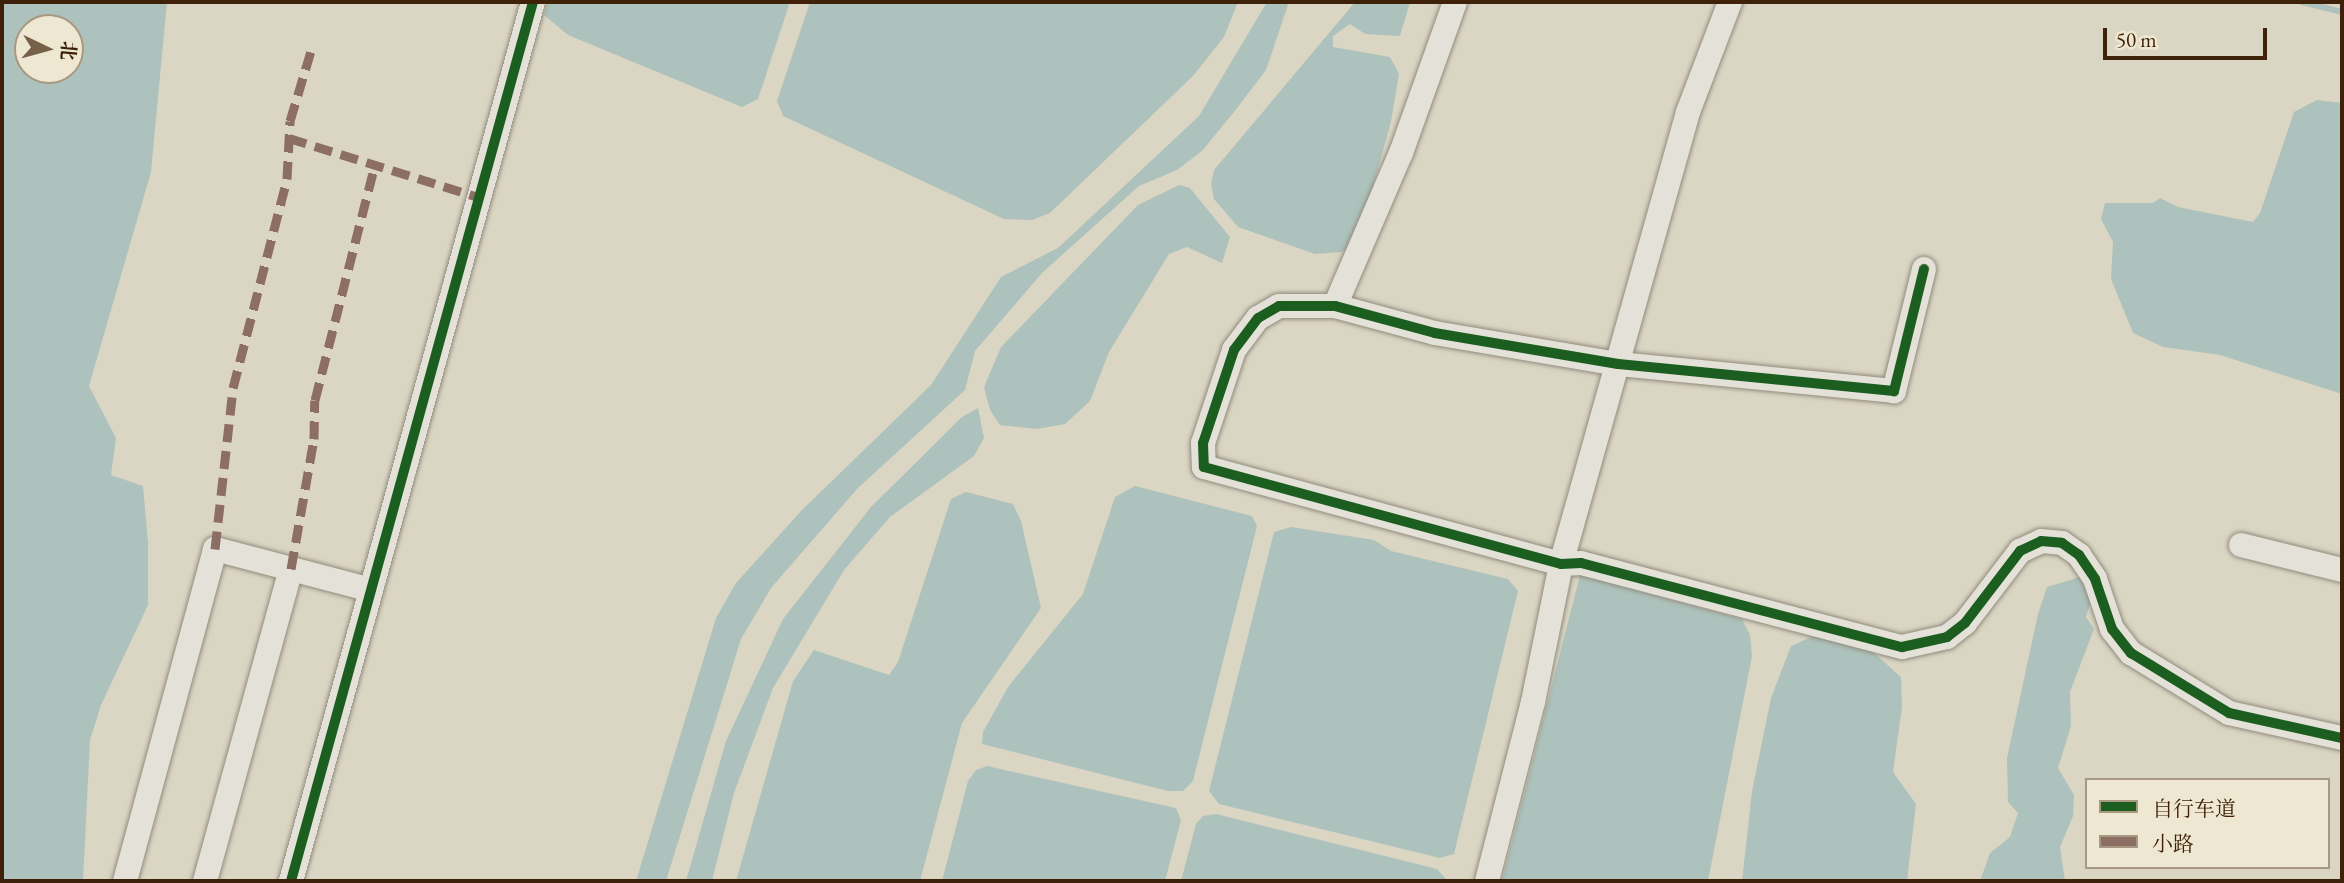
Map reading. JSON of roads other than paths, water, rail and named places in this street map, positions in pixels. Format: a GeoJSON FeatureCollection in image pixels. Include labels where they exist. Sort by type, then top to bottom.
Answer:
{"type":"FeatureCollection","features":[{"type":"Feature","properties":{"kind":"street"},"geometry":{"type":"LineString","coordinates":[[291,881],[533,2]]}},
{"type":"Feature","properties":{"kind":"street"},"geometry":{"type":"LineString","coordinates":[[1335,306],[1401,153],[1455,2]]}},
{"type":"Feature","properties":{"kind":"street"},"geometry":{"type":"LineString","coordinates":[[1487,881],[1533,702],[1561,564],[1688,113],[1730,2]]}},
{"type":"Feature","properties":{"kind":"street"},"geometry":{"type":"LineString","coordinates":[[1924,269],[1894,391],[1618,364],[1435,333],[1335,306],[1295,303],[1258,318],[1234,350],[1203,443],[1204,467],[1561,564],[1581,563],[1912,646],[1947,637],[1965,623],[2020,551],[2041,541],[2062,543],[2079,555],[2095,579],[2112,629],[2131,653],[2229,713],[2342,738]]}},
{"type":"Feature","properties":{"kind":"street"},"geometry":{"type":"LineString","coordinates":[[2241,545],[2342,570]]}},
{"type":"Feature","properties":{"kind":"street"},"geometry":{"type":"LineString","coordinates":[[125,881],[215,549],[371,590]]}},
{"type":"Feature","properties":{"kind":"street"},"geometry":{"type":"LineString","coordinates":[[205,881],[292,569]]}},
{"type":"Feature","properties":{"kind":"water"},"geometry":{"type":"Polygon","coordinates":[[[2,2],[167,2],[151,172],[89,386],[116,438],[111,475],[143,486],[148,542],[148,605],[101,705],[90,740],[83,881],[2,881],[2,2]]]}},
{"type":"Feature","properties":{"kind":"water"},"geometry":{"type":"Polygon","coordinates":[[[548,2],[790,2],[758,99],[742,107],[568,35],[544,15],[548,2]]]}},
{"type":"Feature","properties":{"kind":"water"},"geometry":{"type":"Polygon","coordinates":[[[810,2],[1238,2],[1224,37],[1193,76],[1050,213],[1032,220],[1004,219],[783,116],[777,101],[810,2]]]}},
{"type":"Feature","properties":{"kind":"water"},"geometry":{"type":"Polygon","coordinates":[[[1267,2],[1289,2],[1266,70],[1202,151],[1177,170],[1139,186],[1043,272],[975,351],[965,390],[857,489],[771,588],[741,639],[666,881],[636,881],[716,618],[736,583],[802,510],[931,385],[1001,277],[1058,248],[1199,116],[1267,2]]]}},
{"type":"Feature","properties":{"kind":"water"},"geometry":{"type":"Polygon","coordinates":[[[1355,2],[1410,2],[1400,36],[1365,34],[1350,24],[1333,36],[1333,47],[1390,57],[1399,74],[1391,122],[1360,233],[1353,246],[1342,252],[1315,254],[1238,227],[1214,199],[1211,184],[1214,170],[1355,2]]]}},
{"type":"Feature","properties":{"kind":"water"},"geometry":{"type":"Polygon","coordinates":[[[2317,100],[2342,103],[2342,394],[2220,355],[2163,347],[2133,333],[2111,279],[2113,242],[2101,219],[2105,203],[2153,203],[2160,198],[2178,207],[2253,222],[2260,213],[2294,112],[2317,100]]]}},
{"type":"Feature","properties":{"kind":"water"},"geometry":{"type":"Polygon","coordinates":[[[1179,185],[1190,188],[1230,237],[1222,263],[1187,247],[1169,254],[1109,352],[1090,401],[1065,424],[1037,429],[1000,425],[990,410],[984,387],[1001,347],[1138,205],[1179,185]]]}},
{"type":"Feature","properties":{"kind":"water"},"geometry":{"type":"Polygon","coordinates":[[[978,408],[984,438],[974,456],[890,517],[844,570],[773,688],[734,793],[712,881],[686,881],[726,741],[783,619],[871,507],[962,417],[978,408]]]}},
{"type":"Feature","properties":{"kind":"water"},"geometry":{"type":"Polygon","coordinates":[[[1135,486],[1252,516],[1257,526],[1193,781],[1183,791],[1168,791],[982,744],[983,732],[1008,687],[1083,594],[1115,497],[1135,486]]]}},
{"type":"Feature","properties":{"kind":"water"},"geometry":{"type":"Polygon","coordinates":[[[966,492],[1013,504],[1021,521],[1041,608],[962,723],[920,881],[736,881],[793,681],[814,650],[889,675],[898,662],[951,499],[966,492]]]}},
{"type":"Feature","properties":{"kind":"water"},"geometry":{"type":"Polygon","coordinates":[[[1291,527],[1374,540],[1391,551],[1508,579],[1518,591],[1454,854],[1440,858],[1219,804],[1209,791],[1274,532],[1291,527]]]}},
{"type":"Feature","properties":{"kind":"water"},"geometry":{"type":"Polygon","coordinates":[[[1580,575],[1742,619],[1750,635],[1752,656],[1708,881],[1502,881],[1580,575]]]}},
{"type":"Feature","properties":{"kind":"water"},"geometry":{"type":"Polygon","coordinates":[[[2080,577],[2091,601],[2086,617],[2094,629],[2070,692],[2071,726],[2058,768],[2074,795],[2073,816],[2060,847],[2065,881],[1980,881],[1990,853],[2010,837],[2018,813],[2008,802],[2007,758],[2038,614],[2047,587],[2080,577]]]}},
{"type":"Feature","properties":{"kind":"water"},"geometry":{"type":"Polygon","coordinates":[[[1816,635],[1842,638],[1873,652],[1901,677],[1902,707],[1893,772],[1916,804],[1907,881],[1742,881],[1752,791],[1771,698],[1791,646],[1816,635]]]}},
{"type":"Feature","properties":{"kind":"water"},"geometry":{"type":"Polygon","coordinates":[[[987,766],[1176,808],[1181,820],[1165,881],[942,881],[968,781],[976,770],[987,766]]]}},
{"type":"Feature","properties":{"kind":"water"},"geometry":{"type":"Polygon","coordinates":[[[1216,814],[1437,869],[1448,881],[1181,881],[1196,824],[1203,816],[1216,814]]]}},
{"type":"Feature","properties":{"kind":"waterway"},"geometry":{"type":"LineString","coordinates":[[2302,2],[2342,12]]}}]}
